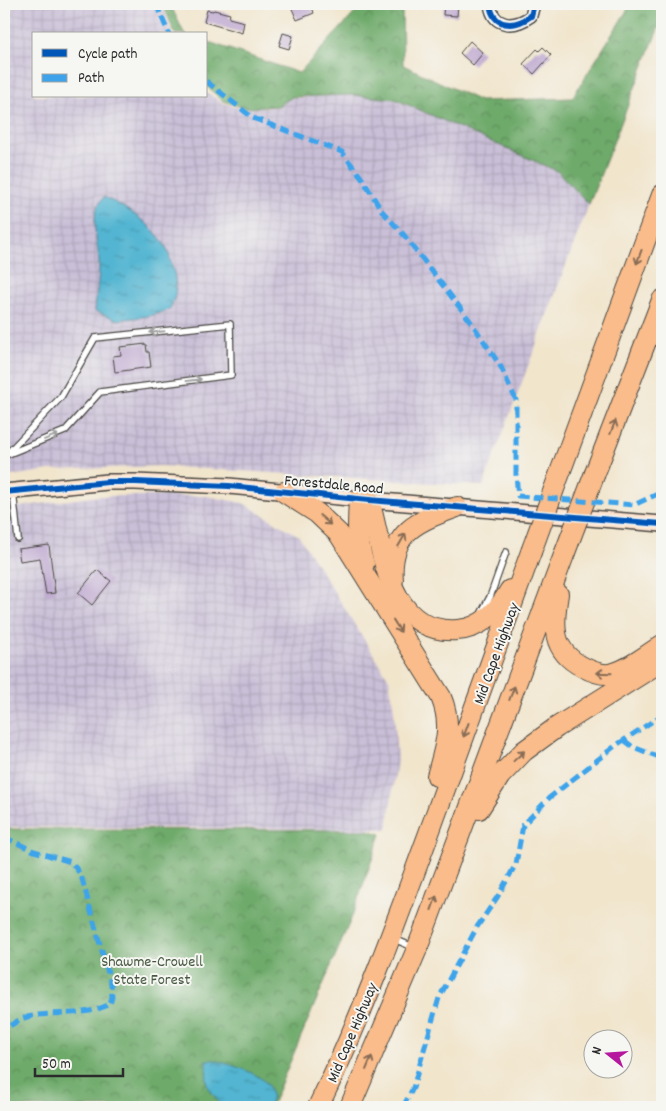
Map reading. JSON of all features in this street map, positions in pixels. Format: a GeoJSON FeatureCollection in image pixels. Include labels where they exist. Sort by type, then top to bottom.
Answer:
{"type":"FeatureCollection","features":[{"type":"Feature","properties":{"kind":"highway","name":"Mid Cape Highway"},"geometry":{"type":"LineString","coordinates":[[318,1107],[336,1070],[389,938],[662,195]]}},
{"type":"Feature","properties":{"kind":"highway","name":"Mid Cape Highway"},"geometry":{"type":"LineString","coordinates":[[350,1107],[417,949],[564,555],[662,300]]}},
{"type":"Feature","properties":{"kind":"highway"},"geometry":{"type":"LineString","coordinates":[[284,492],[317,513],[333,527],[441,697],[447,716],[448,726],[442,758],[412,852],[389,938]]}},
{"type":"Feature","properties":{"kind":"highway"},"geometry":{"type":"LineString","coordinates":[[364,499],[382,556],[401,603],[413,616],[429,626],[444,630],[459,630],[474,626],[489,617],[501,604],[531,552]]}},
{"type":"Feature","properties":{"kind":"highway"},"geometry":{"type":"LineString","coordinates":[[364,499],[358,530],[359,551],[371,585]]}},
{"type":"Feature","properties":{"kind":"highway"},"geometry":{"type":"LineString","coordinates":[[394,587],[394,560],[403,537],[419,522],[457,507]]}},
{"type":"Feature","properties":{"kind":"highway"},"geometry":{"type":"LineString","coordinates":[[564,555],[556,609],[555,630],[561,648],[572,661],[594,672],[609,674],[622,670],[662,645]]}},
{"type":"Feature","properties":{"kind":"highway"},"geometry":{"type":"LineString","coordinates":[[452,854],[490,790],[524,750],[570,718],[662,660]]}},
{"type":"Feature","properties":{"kind":"main road","name":"Forestdale Road"},"geometry":{"type":"LineString","coordinates":[[8,491],[135,482],[229,486],[662,524]]}},
{"type":"Feature","properties":{"kind":"street"},"geometry":{"type":"LineString","coordinates":[[490,4],[491,11],[496,18],[513,25],[531,16],[534,4]]}},
{"type":"Feature","properties":{"kind":"lane"},"geometry":{"type":"LineString","coordinates":[[230,324],[231,375],[100,392],[65,431],[5,455],[61,396],[95,338],[230,324]]}},
{"type":"Feature","properties":{"kind":"lane"},"geometry":{"type":"LineString","coordinates":[[8,491],[18,539]]}},
{"type":"Feature","properties":{"kind":"lane"},"geometry":{"type":"LineString","coordinates":[[474,626],[490,597],[506,552]]}},
{"type":"Feature","properties":{"kind":"lane"},"geometry":{"type":"LineString","coordinates":[[389,938],[417,949]]}},
{"type":"Feature","properties":{"kind":"shaded area"},"geometry":{"type":"Polygon","coordinates":[[[4,4],[162,4],[171,32],[32,32],[32,98],[208,98],[208,93],[223,103],[242,109],[277,107],[291,98],[352,95],[393,99],[557,171],[589,204],[483,486],[160,466],[49,470],[4,477],[4,4]]]}},
{"type":"Feature","properties":{"kind":"shaded area"},"geometry":{"type":"Polygon","coordinates":[[[99,496],[206,496],[243,503],[299,536],[389,679],[394,711],[397,760],[387,829],[4,827],[4,509],[99,496]]]}},
{"type":"Feature","properties":{"kind":"green space"},"geometry":{"type":"Polygon","coordinates":[[[163,4],[170,4],[184,32],[174,32],[163,4]]]}},
{"type":"Feature","properties":{"kind":"green space"},"geometry":{"type":"Polygon","coordinates":[[[363,4],[402,4],[403,65],[480,101],[572,98],[631,4],[662,4],[662,19],[589,204],[557,171],[395,99],[351,95],[292,97],[278,106],[245,108],[223,101],[208,88],[208,42],[299,73],[363,4]]]}},
{"type":"Feature","properties":{"kind":"green space","name":"Shawme-Crowell State Forest"},"geometry":{"type":"Polygon","coordinates":[[[4,829],[367,830],[381,834],[351,919],[271,1107],[4,1107],[4,829]]]}},
{"type":"Feature","properties":{"kind":"water"},"geometry":{"type":"Polygon","coordinates":[[[104,197],[122,206],[147,224],[166,247],[176,283],[174,299],[169,310],[149,316],[118,320],[95,311],[99,256],[95,220],[99,204],[104,197]]]}},
{"type":"Feature","properties":{"kind":"water"},"geometry":{"type":"Polygon","coordinates":[[[206,1060],[214,1060],[255,1074],[269,1088],[271,1097],[268,1107],[222,1107],[207,1085],[206,1060]]]}},
{"type":"Feature","properties":{"kind":"building"},"geometry":{"type":"Polygon","coordinates":[[[290,4],[311,4],[314,13],[297,20],[290,4]]]}},
{"type":"Feature","properties":{"kind":"building"},"geometry":{"type":"Polygon","coordinates":[[[444,4],[458,4],[457,16],[443,15],[444,4]]]}},
{"type":"Feature","properties":{"kind":"building"},"geometry":{"type":"Polygon","coordinates":[[[207,10],[230,14],[229,18],[244,22],[242,33],[204,22],[207,10]]]}},
{"type":"Feature","properties":{"kind":"building"},"geometry":{"type":"Polygon","coordinates":[[[283,33],[293,36],[289,49],[279,46],[283,33]]]}},
{"type":"Feature","properties":{"kind":"building"},"geometry":{"type":"Polygon","coordinates":[[[470,41],[483,53],[473,65],[460,53],[470,41]]]}},
{"type":"Feature","properties":{"kind":"building"},"geometry":{"type":"Polygon","coordinates":[[[543,47],[551,55],[534,74],[523,64],[537,49],[539,51],[543,47]]]}},
{"type":"Feature","properties":{"kind":"building"},"geometry":{"type":"Polygon","coordinates":[[[146,344],[151,367],[115,372],[113,356],[121,355],[120,347],[146,344]]]}},
{"type":"Feature","properties":{"kind":"building"},"geometry":{"type":"Polygon","coordinates":[[[49,545],[55,593],[46,594],[40,558],[20,561],[18,549],[49,545]]]}},
{"type":"Feature","properties":{"kind":"building"},"geometry":{"type":"Polygon","coordinates":[[[97,570],[111,581],[92,605],[78,593],[97,570]]]}},
{"type":"Feature","properties":{"kind":"marked path"},"geometry":{"type":"LineString","coordinates":[[156,4],[168,32]]}},
{"type":"Feature","properties":{"kind":"marked path"},"geometry":{"type":"LineString","coordinates":[[208,83],[253,118],[342,152],[361,177],[382,211],[404,235],[471,322],[501,367],[516,400],[516,475],[518,496],[634,505],[662,492]]}},
{"type":"Feature","properties":{"kind":"marked path"},"geometry":{"type":"LineString","coordinates":[[403,1107],[413,1088],[439,998],[477,927],[498,896],[516,864],[523,825],[549,798],[615,746],[662,715]]}},
{"type":"Feature","properties":{"kind":"marked path"},"geometry":{"type":"LineString","coordinates":[[624,740],[633,747],[662,758]]}},
{"type":"Feature","properties":{"kind":"marked path"},"geometry":{"type":"LineString","coordinates":[[4,837],[34,851],[71,862],[81,875],[111,984],[112,997],[110,1004],[99,1009],[77,1013],[32,1016],[21,1019],[4,1030]]}},
{"type":"Feature","properties":{"kind":"cycle path"},"geometry":{"type":"LineString","coordinates":[[490,4],[495,18],[500,22],[511,24],[518,23],[531,16],[534,4]]}},
{"type":"Feature","properties":{"kind":"cycle path"},"geometry":{"type":"LineString","coordinates":[[4,492],[108,482],[229,486],[369,500],[662,524]]}}]}
